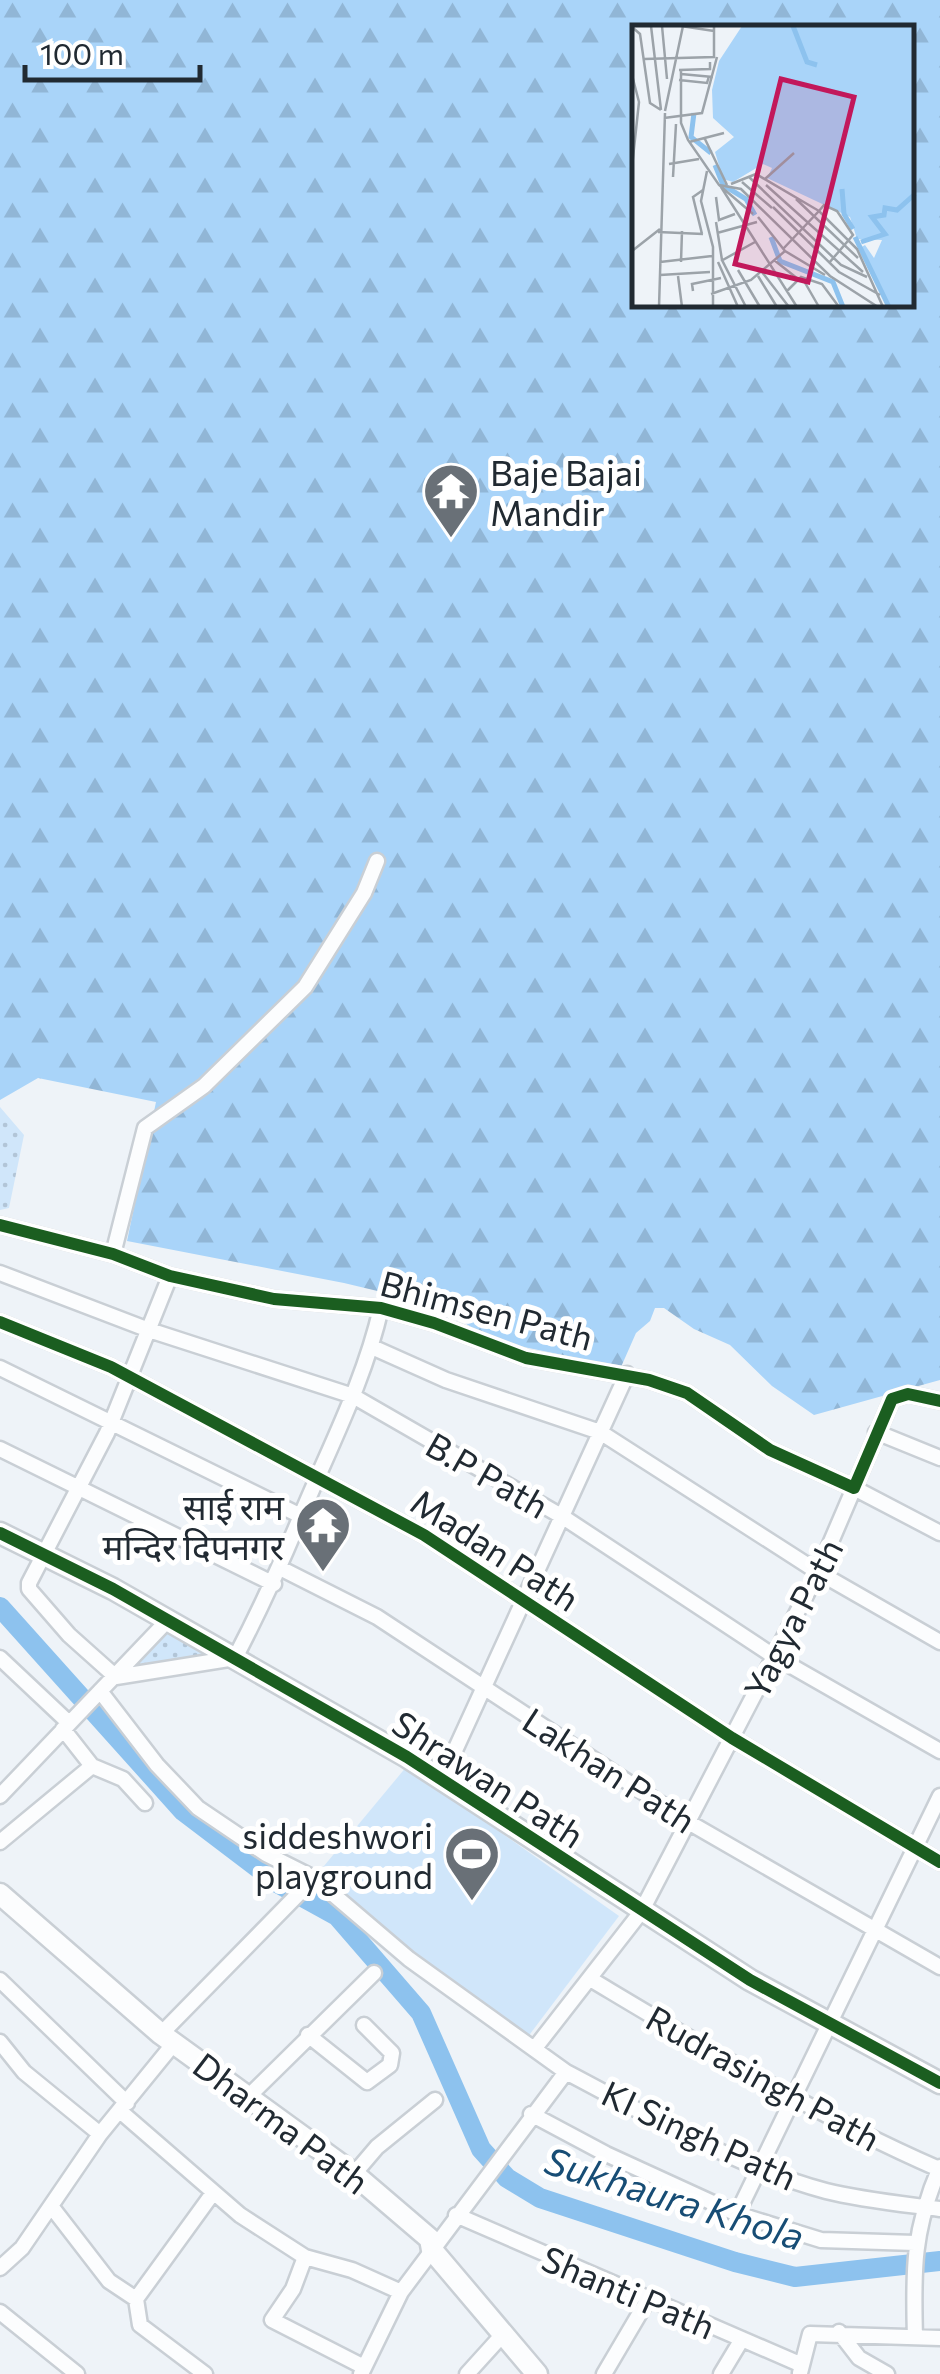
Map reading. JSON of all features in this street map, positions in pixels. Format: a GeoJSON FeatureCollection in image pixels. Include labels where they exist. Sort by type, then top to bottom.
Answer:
{"type":"FeatureCollection","features":[{"type":"Feature","properties":{"kind":"street"},"geometry":{"type":"LineString","coordinates":[[112,1254],[146,1128],[204,1086],[305,986],[364,893],[377,862]]}},
{"type":"Feature","properties":{"kind":"street","name":"Bhimsen Path"},"geometry":{"type":"LineString","coordinates":[[0,1225],[112,1254],[170,1276],[274,1298],[381,1308],[526,1358],[627,1374],[687,1394],[770,1450],[940,1533]]}},
{"type":"Feature","properties":{"kind":"street","name":"B.P Path"},"geometry":{"type":"LineString","coordinates":[[0,1274],[150,1330],[353,1396],[563,1517],[772,1656],[940,1751]]}},
{"type":"Feature","properties":{"kind":"street"},"geometry":{"type":"LineString","coordinates":[[116,1677],[69,1635],[29,1589],[111,1421],[170,1276]]}},
{"type":"Feature","properties":{"kind":"street"},"geometry":{"type":"LineString","coordinates":[[116,1677],[235,1658],[282,1569],[301,1516],[320,1479],[372,1347],[381,1308]]}},
{"type":"Feature","properties":{"kind":"street","name":"Madan Path"},"geometry":{"type":"LineString","coordinates":[[0,1322],[128,1377],[424,1535],[732,1738],[940,1862]]}},
{"type":"Feature","properties":{"kind":"street"},"geometry":{"type":"LineString","coordinates":[[372,1347],[446,1380],[600,1432],[818,1572],[940,1642]]}},
{"type":"Feature","properties":{"kind":"street"},"geometry":{"type":"LineString","coordinates":[[0,1368],[301,1516]]}},
{"type":"Feature","properties":{"kind":"street"},"geometry":{"type":"LineString","coordinates":[[440,1781],[627,1374]]}},
{"type":"Feature","properties":{"kind":"street"},"geometry":{"type":"LineString","coordinates":[[854,1488],[892,1399],[898,1396],[940,1401]]}},
{"type":"Feature","properties":{"kind":"street"},"geometry":{"type":"LineString","coordinates":[[876,1432],[940,1458]]}},
{"type":"Feature","properties":{"kind":"street"},"geometry":{"type":"LineString","coordinates":[[0,1449],[274,1584]]}},
{"type":"Feature","properties":{"kind":"street","name":"Yagya Path"},"geometry":{"type":"LineString","coordinates":[[535,2048],[592,1980],[641,1912],[818,1572],[854,1488]]}},
{"type":"Feature","properties":{"kind":"street","name":"Shrawan Path"},"geometry":{"type":"LineString","coordinates":[[0,1533],[235,1658],[440,1781],[750,1980],[940,2083]]}},
{"type":"Feature","properties":{"kind":"street","name":"Lakhan Path"},"geometry":{"type":"LineString","coordinates":[[282,1569],[377,1618],[690,1823],[940,1967]]}},
{"type":"Feature","properties":{"kind":"street"},"geometry":{"type":"LineString","coordinates":[[1,1794],[168,1620]]}},
{"type":"Feature","properties":{"kind":"street"},"geometry":{"type":"LineString","coordinates":[[0,1658],[68,1722],[92,1766],[123,1779],[145,1803]]}},
{"type":"Feature","properties":{"kind":"street"},"geometry":{"type":"LineString","coordinates":[[100,1691],[156,1765],[198,1808],[310,1883],[566,2072]]}},
{"type":"Feature","properties":{"kind":"street"},"geometry":{"type":"LineString","coordinates":[[0,1842],[92,1766]]}},
{"type":"Feature","properties":{"kind":"street"},"geometry":{"type":"LineString","coordinates":[[737,2214],[940,1796]]}},
{"type":"Feature","properties":{"kind":"street"},"geometry":{"type":"LineString","coordinates":[[2,2261],[22,2248],[100,2134],[124,2107],[168,2038],[310,1883]]}},
{"type":"Feature","properties":{"kind":"street","name":"Dharma Path"},"geometry":{"type":"LineString","coordinates":[[0,1894],[168,2038],[354,2174],[430,2239],[432,2250],[537,2374]]}},
{"type":"Feature","properties":{"kind":"street"},"geometry":{"type":"LineString","coordinates":[[250,2095],[374,1973]]}},
{"type":"Feature","properties":{"kind":"street"},"geometry":{"type":"LineString","coordinates":[[0,1980],[214,2192],[304,2258],[352,2270],[401,2292]]}},
{"type":"Feature","properties":{"kind":"street","name":"Rudrasingh Path"},"geometry":{"type":"LineString","coordinates":[[592,1980],[796,2096],[940,2168]]}},
{"type":"Feature","properties":{"kind":"street"},"geometry":{"type":"LineString","coordinates":[[308,2035],[368,2082],[390,2065],[392,2053],[364,2025]]}},
{"type":"Feature","properties":{"kind":"street"},"geometry":{"type":"LineString","coordinates":[[0,2042],[24,2072],[100,2134]]}},
{"type":"Feature","properties":{"kind":"street","name":"KI Singh Path"},"geometry":{"type":"LineString","coordinates":[[363,2371],[401,2292],[500,2154],[566,2072],[714,2149],[760,2167],[826,2191],[940,2209]]}},
{"type":"Feature","properties":{"kind":"street"},"geometry":{"type":"LineString","coordinates":[[354,2174],[377,2147],[434,2100]]}},
{"type":"Feature","properties":{"kind":"street"},"geometry":{"type":"LineString","coordinates":[[531,2114],[606,2154],[737,2214],[821,2240],[914,2250]]}},
{"type":"Feature","properties":{"kind":"street"},"geometry":{"type":"LineString","coordinates":[[915,2336],[914,2250],[924,2207],[940,2168]]}},
{"type":"Feature","properties":{"kind":"street"},"geometry":{"type":"LineString","coordinates":[[205,2374],[140,2325],[136,2300],[214,2192]]}},
{"type":"Feature","properties":{"kind":"street"},"geometry":{"type":"LineString","coordinates":[[51,2206],[109,2281],[136,2300]]}},
{"type":"Feature","properties":{"kind":"street","name":"Shanti Path"},"geometry":{"type":"LineString","coordinates":[[456,2215],[742,2340],[801,2370]]}},
{"type":"Feature","properties":{"kind":"street"},"geometry":{"type":"LineString","coordinates":[[304,2258],[294,2289],[272,2320],[363,2371]]}},
{"type":"Feature","properties":{"kind":"street"},"geometry":{"type":"LineString","coordinates":[[604,2374],[647,2301]]}},
{"type":"Feature","properties":{"kind":"street"},"geometry":{"type":"LineString","coordinates":[[0,2312],[77,2374]]}},
{"type":"Feature","properties":{"kind":"street"},"geometry":{"type":"LineString","coordinates":[[467,2374],[505,2332]]}},
{"type":"Feature","properties":{"kind":"street"},"geometry":{"type":"LineString","coordinates":[[839,2332],[859,2358],[887,2374]]}},
{"type":"Feature","properties":{"kind":"street"},"geometry":{"type":"LineString","coordinates":[[801,2370],[810,2334],[940,2338]]}},
{"type":"Feature","properties":{"kind":"street"},"geometry":{"type":"LineString","coordinates":[[721,2374],[742,2340]]}},
{"type":"Feature","properties":{"kind":"shaded area"},"geometry":{"type":"Polygon","coordinates":[[[0,1107],[24,1135],[9,1208],[0,1210],[0,1107]]]}},
{"type":"Feature","properties":{"kind":"shaded area"},"geometry":{"type":"Polygon","coordinates":[[[168,1620],[235,1658],[113,1680],[168,1620]]]}},
{"type":"Feature","properties":{"kind":"shaded area","name":"siddeshwori playground"},"geometry":{"type":"Polygon","coordinates":[[[407,1766],[619,1916],[527,2038],[314,1878],[407,1766]]]}},
{"type":"Feature","properties":{"kind":"green space"},"geometry":{"type":"Polygon","coordinates":[[[0,0],[940,0],[940,1380],[814,1415],[772,1386],[730,1345],[694,1329],[664,1308],[655,1308],[650,1321],[636,1333],[621,1367],[490,1340],[440,1306],[127,1241],[156,1102],[38,1078],[0,1100],[0,0]]]}},
{"type":"Feature","properties":{"kind":"waterway","name":"Sukhaura Khola"},"geometry":{"type":"LineString","coordinates":[[0,1607],[183,1811],[279,1884],[337,1916],[421,2013],[481,2149],[507,2178],[540,2198],[735,2262],[795,2277],[940,2261]]}},
{"type":"Feature","properties":{"kind":"cycle path"},"geometry":{"type":"LineString","coordinates":[[0,1225],[113,1254],[170,1276],[274,1299],[381,1308],[434,1323],[526,1358],[649,1380],[687,1393],[770,1450],[854,1488],[892,1399],[908,1394],[940,1401]]}},
{"type":"Feature","properties":{"kind":"cycle path"},"geometry":{"type":"LineString","coordinates":[[0,1322],[111,1367],[424,1535],[732,1738],[940,1862]]}},
{"type":"Feature","properties":{"kind":"cycle path"},"geometry":{"type":"LineString","coordinates":[[0,1533],[113,1589],[407,1757],[750,1980],[940,2083]]}},
{"type":"Feature","properties":{"kind":"place","name":"Baje Bajai Mandir"},"geometry":{"type":"Point","coordinates":[451,540]}},
{"type":"Feature","properties":{"kind":"place","name":"साई राम मन्दिर दिपनगर"},"geometry":{"type":"Point","coordinates":[323,1574]}},
{"type":"Feature","properties":{"kind":"place","name":"siddeshwori playground"},"geometry":{"type":"Point","coordinates":[472,1903]}}]}
